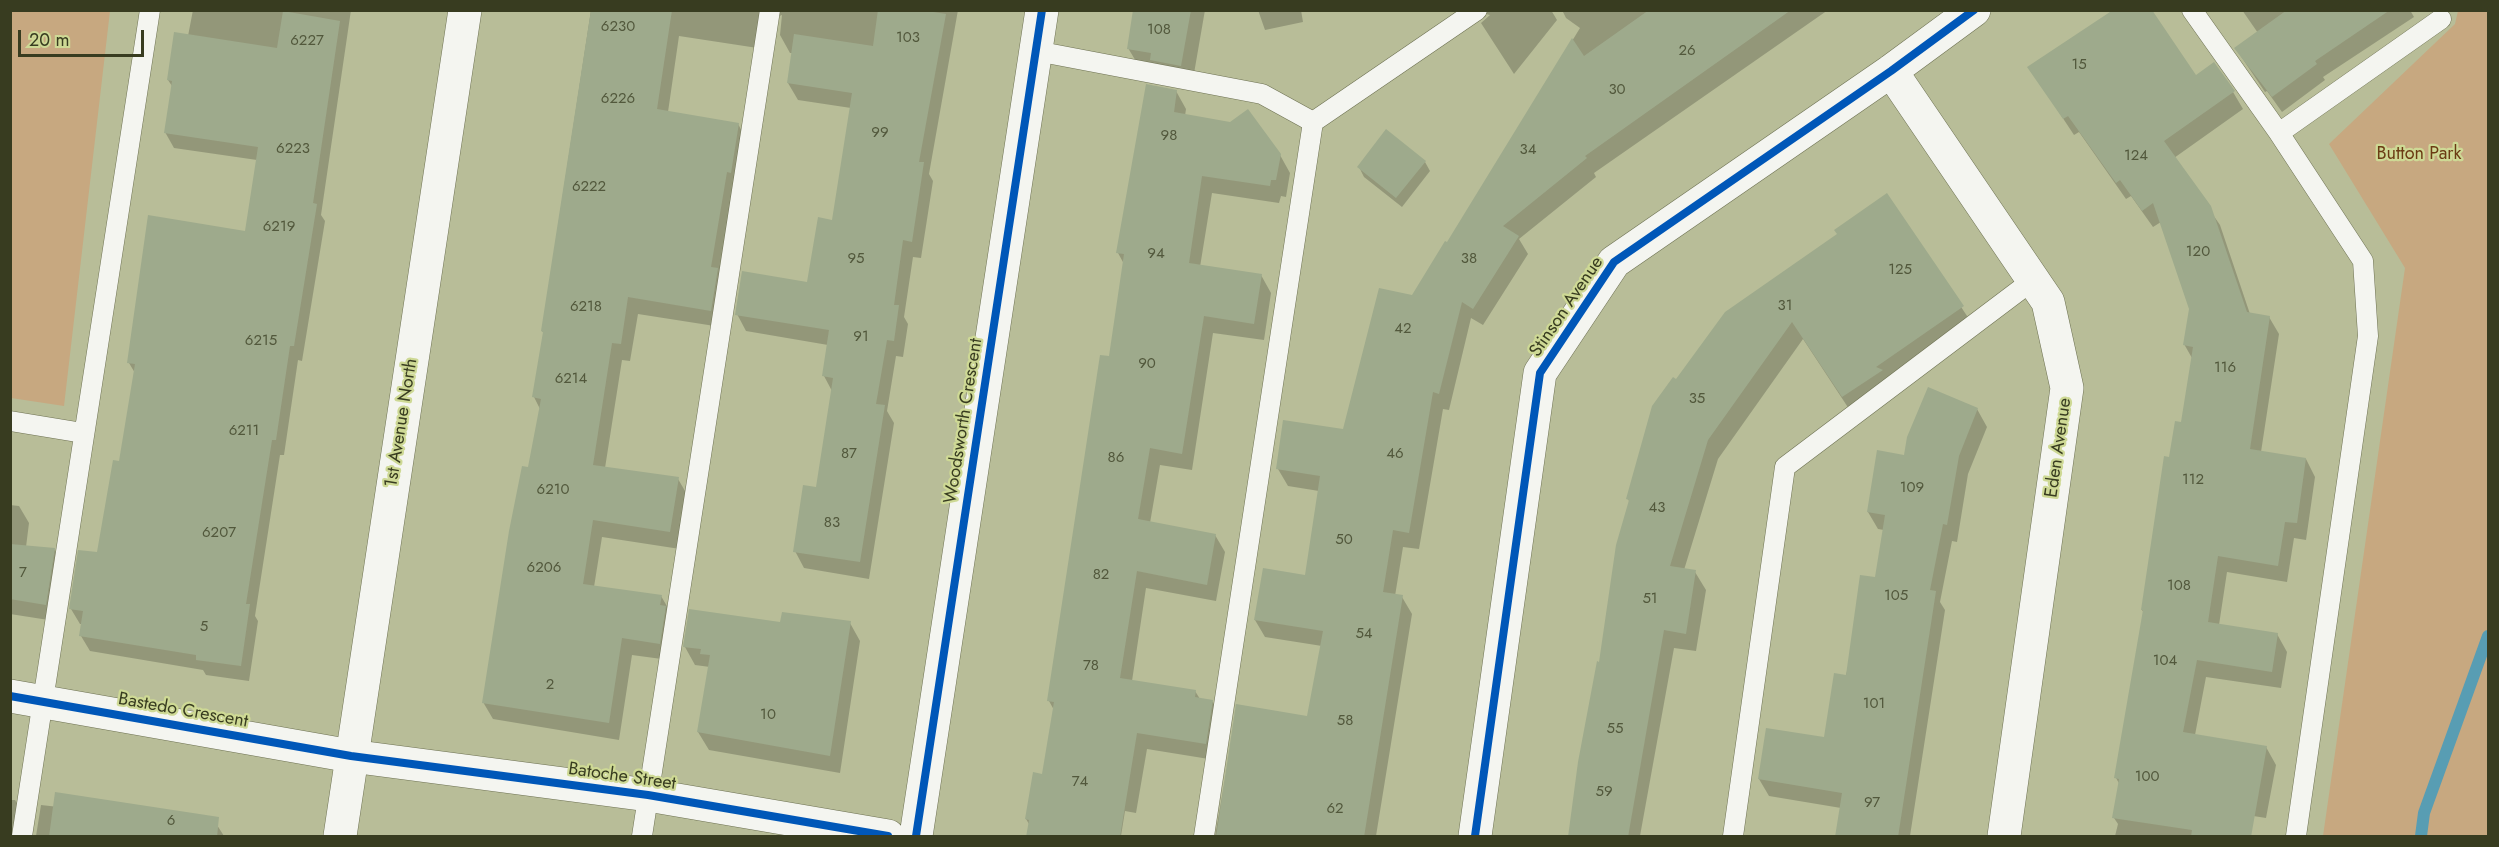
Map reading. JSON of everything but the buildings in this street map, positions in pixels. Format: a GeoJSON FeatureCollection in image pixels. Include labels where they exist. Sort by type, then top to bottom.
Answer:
{"type":"FeatureCollection","features":[{"type":"Feature","properties":{"kind":"street","name":"1st Avenue North"},"geometry":{"type":"LineString","coordinates":[[340,837],[465,10]]}},
{"type":"Feature","properties":{"kind":"street","name":"Woodsworth Crescent"},"geometry":{"type":"LineString","coordinates":[[916,837],[1042,10]]}},
{"type":"Feature","properties":{"kind":"street","name":"Stinson Avenue"},"geometry":{"type":"LineString","coordinates":[[1475,837],[1540,374],[1614,262],[1891,71],[1974,10]]}},
{"type":"Feature","properties":{"kind":"street","name":"Eden Avenue"},"geometry":{"type":"LineString","coordinates":[[1891,71],[2048,302],[2067,388],[2004,837]]}},
{"type":"Feature","properties":{"kind":"street","name":"Bastedo Crescent"},"geometry":{"type":"LineString","coordinates":[[10,696],[351,756]]}},
{"type":"Feature","properties":{"kind":"street","name":"Batoche Street"},"geometry":{"type":"LineString","coordinates":[[351,756],[648,795],[888,837]]}},
{"type":"Feature","properties":{"kind":"lane"},"geometry":{"type":"LineString","coordinates":[[22,837],[150,10]]}},
{"type":"Feature","properties":{"kind":"lane"},"geometry":{"type":"LineString","coordinates":[[642,837],[770,10]]}},
{"type":"Feature","properties":{"kind":"lane"},"geometry":{"type":"LineString","coordinates":[[1204,837],[1313,122],[1477,10]]}},
{"type":"Feature","properties":{"kind":"lane"},"geometry":{"type":"LineString","coordinates":[[2192,10],[2278,133],[2363,261],[2368,336],[2296,837]]}},
{"type":"Feature","properties":{"kind":"lane"},"geometry":{"type":"LineString","coordinates":[[2278,133],[2441,19]]}},
{"type":"Feature","properties":{"kind":"lane"},"geometry":{"type":"LineString","coordinates":[[1036,51],[1262,94],[1313,122]]}},
{"type":"Feature","properties":{"kind":"lane"},"geometry":{"type":"LineString","coordinates":[[1733,837],[1785,467],[2033,280]]}},
{"type":"Feature","properties":{"kind":"lane"},"geometry":{"type":"LineString","coordinates":[[10,421],[83,433]]}},
{"type":"Feature","properties":{"kind":"green space"},"geometry":{"type":"Polygon","coordinates":[[[11,10],[110,11],[64,406],[11,398],[11,10]]]}},
{"type":"Feature","properties":{"kind":"green space","name":"Button Park"},"geometry":{"type":"Polygon","coordinates":[[[2458,11],[2488,11],[2488,836],[2323,836],[2405,268],[2329,144],[2455,24],[2458,11]]]}},
{"type":"Feature","properties":{"kind":"waterway"},"geometry":{"type":"LineString","coordinates":[[2421,836],[2424,813],[2488,636]]}},
{"type":"Feature","properties":{"kind":"cycle path"},"geometry":{"type":"LineString","coordinates":[[916,836],[1042,10]]}},
{"type":"Feature","properties":{"kind":"cycle path"},"geometry":{"type":"LineString","coordinates":[[1475,836],[1540,373],[1614,262],[1891,71],[1974,10]]}},
{"type":"Feature","properties":{"kind":"cycle path"},"geometry":{"type":"LineString","coordinates":[[10,696],[351,756],[648,795],[888,836]]}}]}
